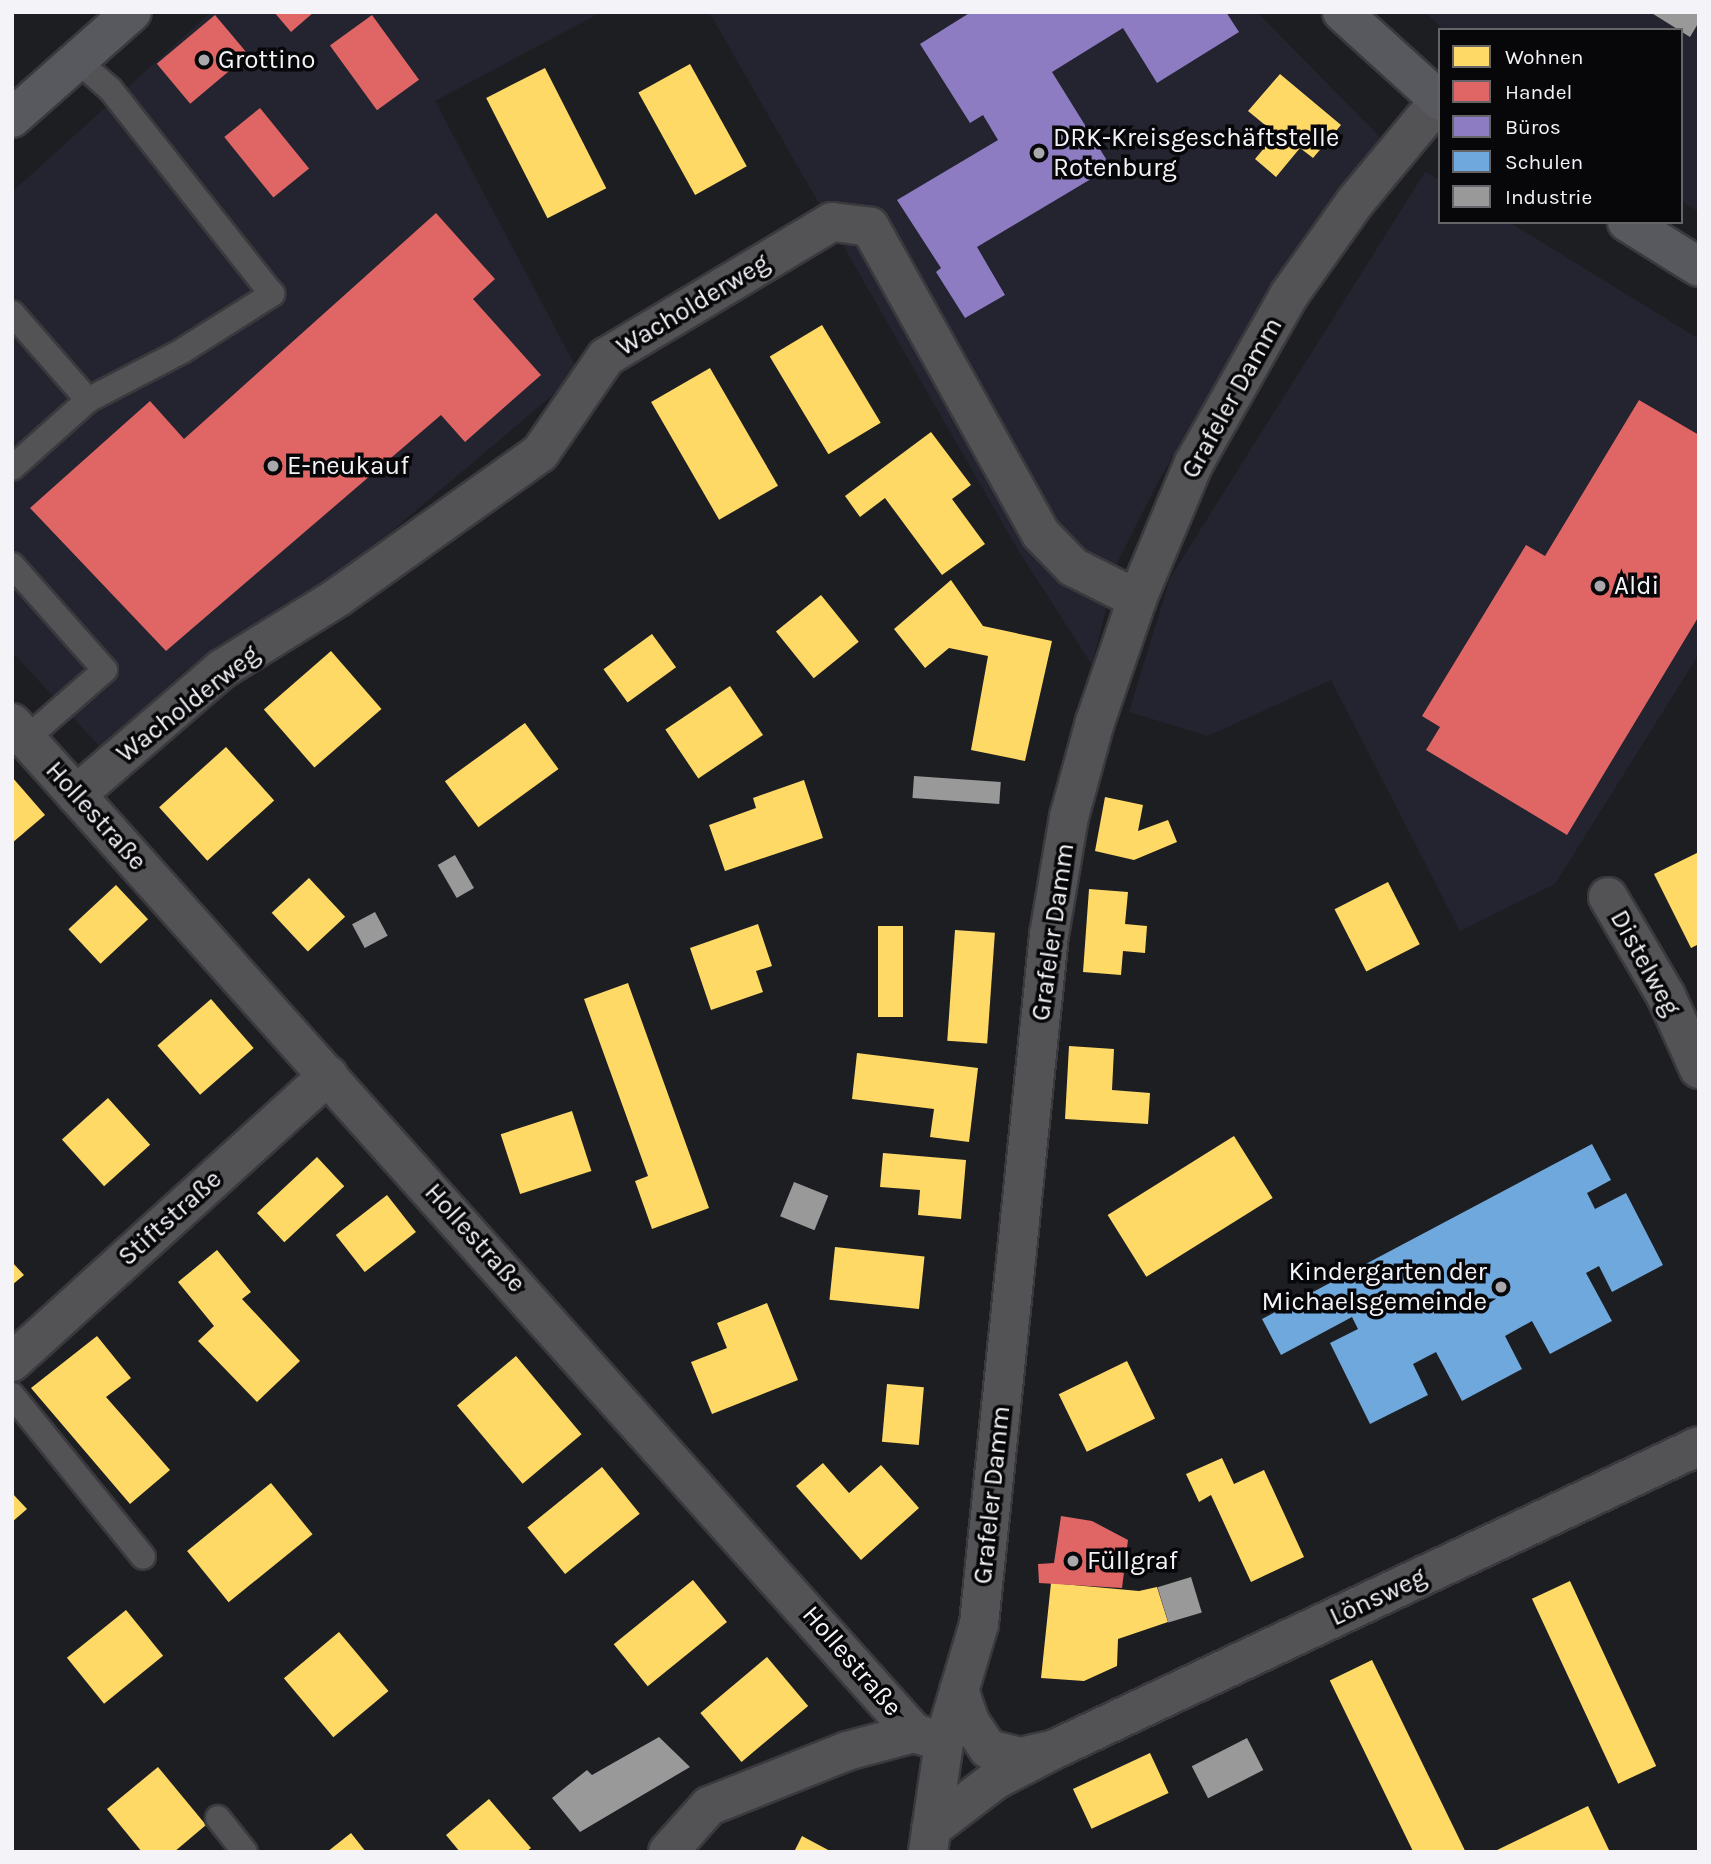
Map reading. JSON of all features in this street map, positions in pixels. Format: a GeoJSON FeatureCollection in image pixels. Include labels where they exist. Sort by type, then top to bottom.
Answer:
{"type":"FeatureCollection","features":[{"type":"Feature","properties":{"kind":"main road"},"geometry":{"type":"LineString","coordinates":[[12,118],[132,12]]}},
{"type":"Feature","properties":{"kind":"main road"},"geometry":{"type":"LineString","coordinates":[[1342,12],[1438,99]]}},
{"type":"Feature","properties":{"kind":"main road"},"geometry":{"type":"LineString","coordinates":[[1630,224],[1699,267]]}},
{"type":"Feature","properties":{"kind":"street","name":"Grafeler Damm"},"geometry":{"type":"LineString","coordinates":[[929,1840],[929,1737],[959,1690],[979,1624],[1049,935],[1069,817],[1095,722],[1137,599],[1194,463],[1289,295],[1355,202],[1438,103]]}},
{"type":"Feature","properties":{"kind":"street","name":"Wacholderweg"},"geometry":{"type":"LineString","coordinates":[[76,794],[222,670],[338,597],[540,453],[606,357],[832,222],[870,227],[1041,534],[1073,567],[1137,599]]}},
{"type":"Feature","properties":{"kind":"street","name":"Hollestraße"},"geometry":{"type":"LineString","coordinates":[[19,731],[929,1737]]}},
{"type":"Feature","properties":{"kind":"street","name":"Distelweg"},"geometry":{"type":"LineString","coordinates":[[1608,897],[1666,996],[1699,1069]]}},
{"type":"Feature","properties":{"kind":"street","name":"Stiftstraße"},"geometry":{"type":"LineString","coordinates":[[12,1362],[328,1075]]}},
{"type":"Feature","properties":{"kind":"street","name":"Lönsweg"},"geometry":{"type":"LineString","coordinates":[[929,1840],[995,1780],[1057,1748],[1699,1446]]}},
{"type":"Feature","properties":{"kind":"street","name":"Lönsweg"},"geometry":{"type":"LineString","coordinates":[[959,1690],[970,1722],[988,1749],[1020,1757],[1057,1748]]}},
{"type":"Feature","properties":{"kind":"street"},"geometry":{"type":"LineString","coordinates":[[668,1852],[709,1806],[847,1751],[929,1737]]}},
{"type":"Feature","properties":{"kind":"lane"},"geometry":{"type":"LineString","coordinates":[[12,468],[88,400],[182,351],[272,294],[110,89],[78,61]]}},
{"type":"Feature","properties":{"kind":"lane"},"geometry":{"type":"LineString","coordinates":[[12,313],[88,400]]}},
{"type":"Feature","properties":{"kind":"lane"},"geometry":{"type":"LineString","coordinates":[[12,565],[105,670],[19,731]]}},
{"type":"Feature","properties":{"kind":"lane"},"geometry":{"type":"LineString","coordinates":[[12,1395],[143,1557]]}},
{"type":"Feature","properties":{"kind":"lane"},"geometry":{"type":"LineString","coordinates":[[218,1818],[245,1852]]}},
{"type":"Feature","properties":{"kind":"shaded area"},"geometry":{"type":"Polygon","coordinates":[[[211,12],[602,12],[435,101],[579,373],[350,566],[183,672],[102,749],[12,652],[12,192],[211,12]]]}},
{"type":"Feature","properties":{"kind":"shaded area"},"geometry":{"type":"Polygon","coordinates":[[[709,12],[1257,12],[1384,141],[1262,308],[1159,480],[1118,561],[1092,665],[1018,550],[709,12]]]}},
{"type":"Feature","properties":{"kind":"shaded area"},"geometry":{"type":"Polygon","coordinates":[[[1425,12],[1699,12],[1699,212],[1683,202],[1683,28],[1442,28],[1425,12]]]}},
{"type":"Feature","properties":{"kind":"shaded area"},"geometry":{"type":"Polygon","coordinates":[[[1425,172],[1438,179],[1438,224],[1512,224],[1699,339],[1699,654],[1555,884],[1460,931],[1331,680],[1208,736],[1129,712],[1170,578],[1425,172]]]}},
{"type":"Feature","properties":{"kind":"building: Wohnen"},"geometry":{"type":"Polygon","coordinates":[[[690,64],[747,166],[695,195],[638,93],[690,64]]]}},
{"type":"Feature","properties":{"kind":"building: Wohnen"},"geometry":{"type":"Polygon","coordinates":[[[545,68],[606,188],[547,218],[486,98],[545,68]]]}},
{"type":"Feature","properties":{"kind":"building: Wohnen"},"geometry":{"type":"Polygon","coordinates":[[[1280,74],[1341,125],[1313,158],[1300,148],[1276,177],[1255,159],[1276,134],[1248,111],[1280,74]]]}},
{"type":"Feature","properties":{"kind":"building: Wohnen"},"geometry":{"type":"Polygon","coordinates":[[[822,325],[881,423],[828,454],[770,356],[822,325]]]}},
{"type":"Feature","properties":{"kind":"building: Wohnen"},"geometry":{"type":"Polygon","coordinates":[[[710,368],[778,486],[719,520],[651,402],[710,368]]]}},
{"type":"Feature","properties":{"kind":"building: Wohnen"},"geometry":{"type":"Polygon","coordinates":[[[931,432],[971,485],[952,499],[985,544],[942,575],[885,498],[860,517],[845,496],[931,432]]]}},
{"type":"Feature","properties":{"kind":"building: Wohnen"},"geometry":{"type":"Polygon","coordinates":[[[951,580],[983,626],[1052,641],[1025,761],[971,750],[988,656],[949,648],[925,668],[894,629],[951,580]]]}},
{"type":"Feature","properties":{"kind":"building: Wohnen"},"geometry":{"type":"Polygon","coordinates":[[[821,595],[859,642],[814,678],[776,632],[821,595]]]}},
{"type":"Feature","properties":{"kind":"building: Wohnen"},"geometry":{"type":"Polygon","coordinates":[[[652,634],[676,667],[628,702],[603,669],[652,634]]]}},
{"type":"Feature","properties":{"kind":"building: Wohnen"},"geometry":{"type":"Polygon","coordinates":[[[331,651],[382,709],[314,768],[264,709],[331,651]]]}},
{"type":"Feature","properties":{"kind":"building: Wohnen"},"geometry":{"type":"Polygon","coordinates":[[[730,686],[763,735],[698,779],[665,730],[730,686]]]}},
{"type":"Feature","properties":{"kind":"building: Wohnen"},"geometry":{"type":"Polygon","coordinates":[[[525,723],[559,769],[478,827],[445,781],[525,723]]]}},
{"type":"Feature","properties":{"kind":"building: Wohnen"},"geometry":{"type":"Polygon","coordinates":[[[226,747],[274,801],[207,861],[159,807],[226,747]]]}},
{"type":"Feature","properties":{"kind":"building: Wohnen"},"geometry":{"type":"Polygon","coordinates":[[[12,777],[45,815],[12,843],[12,777]]]}},
{"type":"Feature","properties":{"kind":"building: Wohnen"},"geometry":{"type":"Polygon","coordinates":[[[804,780],[823,838],[725,871],[709,825],[756,808],[753,798],[804,780]]]}},
{"type":"Feature","properties":{"kind":"building: Wohnen"},"geometry":{"type":"Polygon","coordinates":[[[1105,797],[1143,805],[1138,831],[1168,820],[1177,842],[1134,860],[1095,851],[1105,797]]]}},
{"type":"Feature","properties":{"kind":"building: Wohnen"},"geometry":{"type":"Polygon","coordinates":[[[1699,852],[1699,944],[1691,948],[1654,874],[1699,852]]]}},
{"type":"Feature","properties":{"kind":"building: Wohnen"},"geometry":{"type":"Polygon","coordinates":[[[309,878],[345,917],[308,952],[272,913],[309,878]]]}},
{"type":"Feature","properties":{"kind":"building: Wohnen"},"geometry":{"type":"Polygon","coordinates":[[[1388,882],[1420,944],[1366,972],[1335,909],[1388,882]]]}},
{"type":"Feature","properties":{"kind":"building: Wohnen"},"geometry":{"type":"Polygon","coordinates":[[[116,885],[148,919],[101,964],[68,929],[116,885]]]}},
{"type":"Feature","properties":{"kind":"building: Wohnen"},"geometry":{"type":"Polygon","coordinates":[[[1089,889],[1128,892],[1125,924],[1147,926],[1145,953],[1123,951],[1121,975],[1083,972],[1089,889]]]}},
{"type":"Feature","properties":{"kind":"building: Wohnen"},"geometry":{"type":"Polygon","coordinates":[[[758,924],[772,966],[756,971],[763,992],[711,1010],[690,948],[758,924]]]}},
{"type":"Feature","properties":{"kind":"building: Wohnen"},"geometry":{"type":"Polygon","coordinates":[[[878,926],[903,926],[903,1017],[878,1017],[878,926]]]}},
{"type":"Feature","properties":{"kind":"building: Wohnen"},"geometry":{"type":"Polygon","coordinates":[[[955,930],[995,933],[987,1044],[947,1041],[955,930]]]}},
{"type":"Feature","properties":{"kind":"building: Wohnen"},"geometry":{"type":"Polygon","coordinates":[[[628,983],[709,1208],[652,1229],[635,1181],[648,1176],[584,999],[628,983]]]}},
{"type":"Feature","properties":{"kind":"building: Wohnen"},"geometry":{"type":"Polygon","coordinates":[[[211,999],[254,1048],[200,1095],[157,1046],[211,999]]]}},
{"type":"Feature","properties":{"kind":"building: Wohnen"},"geometry":{"type":"Polygon","coordinates":[[[1069,1046],[1114,1049],[1112,1090],[1150,1093],[1148,1124],[1065,1119],[1069,1046]]]}},
{"type":"Feature","properties":{"kind":"building: Wohnen"},"geometry":{"type":"Polygon","coordinates":[[[857,1053],[978,1068],[969,1142],[930,1137],[934,1109],[852,1099],[857,1053]]]}},
{"type":"Feature","properties":{"kind":"building: Wohnen"},"geometry":{"type":"Polygon","coordinates":[[[108,1098],[150,1145],[104,1186],[62,1139],[108,1098]]]}},
{"type":"Feature","properties":{"kind":"building: Wohnen"},"geometry":{"type":"Polygon","coordinates":[[[572,1111],[591,1171],[520,1194],[501,1134],[572,1111]]]}},
{"type":"Feature","properties":{"kind":"building: Wohnen"},"geometry":{"type":"Polygon","coordinates":[[[1234,1136],[1273,1198],[1146,1277],[1108,1215],[1234,1136]]]}},
{"type":"Feature","properties":{"kind":"building: Wohnen"},"geometry":{"type":"Polygon","coordinates":[[[883,1153],[966,1160],[961,1219],[918,1215],[920,1190],[880,1187],[883,1153]]]}},
{"type":"Feature","properties":{"kind":"building: Wohnen"},"geometry":{"type":"Polygon","coordinates":[[[317,1157],[344,1186],[284,1242],[257,1213],[317,1157]]]}},
{"type":"Feature","properties":{"kind":"building: Wohnen"},"geometry":{"type":"Polygon","coordinates":[[[387,1195],[416,1232],[365,1272],[336,1235],[387,1195]]]}},
{"type":"Feature","properties":{"kind":"building: Wohnen"},"geometry":{"type":"Polygon","coordinates":[[[835,1247],[925,1256],[919,1309],[829,1300],[835,1247]]]}},
{"type":"Feature","properties":{"kind":"building: Wohnen"},"geometry":{"type":"Polygon","coordinates":[[[217,1250],[251,1292],[242,1299],[300,1361],[257,1402],[198,1341],[214,1326],[178,1282],[217,1250]]]}},
{"type":"Feature","properties":{"kind":"building: Wohnen"},"geometry":{"type":"Polygon","coordinates":[[[12,1262],[24,1275],[12,1285],[12,1262]]]}},
{"type":"Feature","properties":{"kind":"building: Wohnen"},"geometry":{"type":"Polygon","coordinates":[[[767,1303],[798,1380],[712,1414],[691,1362],[727,1348],[717,1323],[767,1303]]]}},
{"type":"Feature","properties":{"kind":"building: Wohnen"},"geometry":{"type":"Polygon","coordinates":[[[97,1336],[131,1378],[106,1397],[170,1470],[130,1504],[31,1388],[97,1336]]]}},
{"type":"Feature","properties":{"kind":"building: Wohnen"},"geometry":{"type":"Polygon","coordinates":[[[516,1356],[582,1434],[523,1484],[457,1405],[516,1356]]]}},
{"type":"Feature","properties":{"kind":"building: Wohnen"},"geometry":{"type":"Polygon","coordinates":[[[1127,1361],[1155,1419],[1087,1452],[1059,1394],[1127,1361]]]}},
{"type":"Feature","properties":{"kind":"building: Wohnen"},"geometry":{"type":"Polygon","coordinates":[[[887,1384],[924,1387],[919,1445],[882,1442],[887,1384]]]}},
{"type":"Feature","properties":{"kind":"building: Wohnen"},"geometry":{"type":"Polygon","coordinates":[[[1222,1458],[1234,1484],[1264,1470],[1304,1557],[1251,1582],[1211,1495],[1199,1502],[1186,1474],[1222,1458]]]}},
{"type":"Feature","properties":{"kind":"building: Wohnen"},"geometry":{"type":"Polygon","coordinates":[[[823,1463],[849,1493],[881,1465],[919,1508],[861,1560],[796,1486],[823,1463]]]}},
{"type":"Feature","properties":{"kind":"building: Wohnen"},"geometry":{"type":"Polygon","coordinates":[[[602,1467],[640,1514],[565,1574],[527,1527],[602,1467]]]}},
{"type":"Feature","properties":{"kind":"building: Wohnen"},"geometry":{"type":"Polygon","coordinates":[[[271,1483],[313,1534],[229,1602],[187,1551],[271,1483]]]}},
{"type":"Feature","properties":{"kind":"building: Wohnen"},"geometry":{"type":"Polygon","coordinates":[[[12,1493],[27,1509],[12,1522],[12,1493]]]}},
{"type":"Feature","properties":{"kind":"building: Wohnen"},"geometry":{"type":"Polygon","coordinates":[[[693,1580],[727,1622],[648,1686],[614,1644],[693,1580]]]}},
{"type":"Feature","properties":{"kind":"building: Wohnen"},"geometry":{"type":"Polygon","coordinates":[[[1570,1581],[1656,1766],[1618,1784],[1532,1599],[1570,1581]]]}},
{"type":"Feature","properties":{"kind":"building: Wohnen"},"geometry":{"type":"Polygon","coordinates":[[[1051,1583],[1139,1591],[1157,1587],[1168,1622],[1118,1639],[1117,1666],[1084,1681],[1041,1678],[1051,1583]]]}},
{"type":"Feature","properties":{"kind":"building: Wohnen"},"geometry":{"type":"Polygon","coordinates":[[[126,1610],[163,1656],[104,1704],[67,1658],[126,1610]]]}},
{"type":"Feature","properties":{"kind":"building: Wohnen"},"geometry":{"type":"Polygon","coordinates":[[[339,1632],[388,1691],[333,1737],[284,1678],[339,1632]]]}},
{"type":"Feature","properties":{"kind":"building: Wohnen"},"geometry":{"type":"Polygon","coordinates":[[[767,1657],[808,1706],[741,1762],[700,1713],[767,1657]]]}},
{"type":"Feature","properties":{"kind":"building: Wohnen"},"geometry":{"type":"Polygon","coordinates":[[[1372,1660],[1466,1852],[1413,1852],[1330,1681],[1372,1660]]]}},
{"type":"Feature","properties":{"kind":"building: Wohnen"},"geometry":{"type":"Polygon","coordinates":[[[1150,1753],[1169,1793],[1092,1829],[1073,1789],[1150,1753]]]}},
{"type":"Feature","properties":{"kind":"building: Wohnen"},"geometry":{"type":"Polygon","coordinates":[[[158,1767],[206,1825],[174,1852],[142,1852],[107,1809],[158,1767]]]}},
{"type":"Feature","properties":{"kind":"building: Wohnen"},"geometry":{"type":"Polygon","coordinates":[[[489,1799],[531,1848],[526,1852],[460,1852],[446,1835],[489,1799]]]}},
{"type":"Feature","properties":{"kind":"building: Wohnen"},"geometry":{"type":"Polygon","coordinates":[[[1588,1806],[1609,1850],[1493,1852],[1588,1806]]]}},
{"type":"Feature","properties":{"kind":"building: Wohnen"},"geometry":{"type":"Polygon","coordinates":[[[351,1833],[366,1852],[327,1852],[351,1833]]]}},
{"type":"Feature","properties":{"kind":"building: Wohnen"},"geometry":{"type":"Polygon","coordinates":[[[802,1836],[832,1852],[794,1852],[802,1836]]]}},
{"type":"Feature","properties":{"kind":"building: Handel"},"geometry":{"type":"Polygon","coordinates":[[[274,12],[314,12],[291,32],[274,12]]]}},
{"type":"Feature","properties":{"kind":"building: Handel","name":"Grottino"},"geometry":{"type":"Polygon","coordinates":[[[215,15],[248,55],[190,104],[157,64],[215,15]]]}},
{"type":"Feature","properties":{"kind":"building: Handel"},"geometry":{"type":"Polygon","coordinates":[[[372,15],[419,80],[377,110],[330,46],[372,15]]]}},
{"type":"Feature","properties":{"kind":"building: Handel"},"geometry":{"type":"Polygon","coordinates":[[[260,108],[309,169],[273,198],[224,137],[260,108]]]}},
{"type":"Feature","properties":{"kind":"building: Handel"},"geometry":{"type":"Polygon","coordinates":[[[436,213],[495,279],[473,299],[541,375],[465,442],[441,415],[166,651],[30,508],[150,401],[184,439],[436,213]]]}},
{"type":"Feature","properties":{"kind":"building: Handel","name":"Aldi"},"geometry":{"type":"Polygon","coordinates":[[[1639,400],[1699,435],[1699,616],[1567,835],[1426,750],[1440,727],[1422,716],[1526,545],[1545,556],[1639,400]]]}},
{"type":"Feature","properties":{"kind":"building: Handel"},"geometry":{"type":"Polygon","coordinates":[[[1061,1516],[1092,1521],[1128,1540],[1122,1588],[1039,1583],[1038,1564],[1054,1563],[1061,1516]]]}},
{"type":"Feature","properties":{"kind":"building: Büros","name":"DRK-Kreisgeschäftstelle Rotenburg"},"geometry":{"type":"Polygon","coordinates":[[[971,12],[1226,12],[1239,32],[1157,83],[1123,28],[1052,72],[1111,167],[977,247],[1005,295],[965,318],[936,272],[941,268],[897,200],[998,140],[983,115],[970,123],[920,44],[971,12]]]}},
{"type":"Feature","properties":{"kind":"building: Schulen"},"geometry":{"type":"Polygon","coordinates":[[[1592,1144],[1611,1180],[1587,1193],[1595,1209],[1626,1193],[1663,1265],[1612,1292],[1599,1266],[1586,1273],[1612,1321],[1550,1354],[1532,1321],[1505,1336],[1522,1369],[1462,1401],[1436,1352],[1413,1364],[1428,1395],[1370,1424],[1330,1343],[1358,1329],[1352,1317],[1281,1355],[1262,1319],[1592,1144]]]}},
{"type":"Feature","properties":{"kind":"building: Industrie"},"geometry":{"type":"Polygon","coordinates":[[[1650,12],[1699,12],[1699,22],[1690,37],[1683,33],[1683,28],[1676,28],[1650,12]]]}},
{"type":"Feature","properties":{"kind":"building: Industrie"},"geometry":{"type":"Polygon","coordinates":[[[914,776],[1001,782],[999,804],[912,798],[914,776]]]}},
{"type":"Feature","properties":{"kind":"building: Industrie"},"geometry":{"type":"Polygon","coordinates":[[[455,855],[474,888],[457,898],[438,865],[455,855]]]}},
{"type":"Feature","properties":{"kind":"building: Industrie"},"geometry":{"type":"Polygon","coordinates":[[[375,912],[388,936],[365,948],[352,924],[375,912]]]}},
{"type":"Feature","properties":{"kind":"building: Industrie"},"geometry":{"type":"Polygon","coordinates":[[[794,1182],[828,1196],[814,1230],[780,1216],[794,1182]]]}},
{"type":"Feature","properties":{"kind":"building: Industrie"},"geometry":{"type":"Polygon","coordinates":[[[1191,1577],[1202,1612],[1168,1623],[1158,1587],[1191,1577]]]}},
{"type":"Feature","properties":{"kind":"building: Industrie"},"geometry":{"type":"Polygon","coordinates":[[[659,1737],[690,1767],[580,1832],[552,1798],[587,1770],[592,1775],[659,1737]]]}},
{"type":"Feature","properties":{"kind":"building: Industrie"},"geometry":{"type":"Polygon","coordinates":[[[1247,1738],[1263,1770],[1208,1798],[1192,1766],[1247,1738]]]}},
{"type":"Feature","properties":{"kind":"place","name":"Grottino"},"geometry":{"type":"Point","coordinates":[204,60]}},
{"type":"Feature","properties":{"kind":"place","name":"DRK-Kreisgeschäftstelle Rotenburg"},"geometry":{"type":"Point","coordinates":[1039,153]}},
{"type":"Feature","properties":{"kind":"place","name":"E-neukauf"},"geometry":{"type":"Point","coordinates":[273,466]}},
{"type":"Feature","properties":{"kind":"place","name":"Aldi"},"geometry":{"type":"Point","coordinates":[1600,586]}},
{"type":"Feature","properties":{"kind":"place","name":"Kindergarten der Michaelsgemeinde"},"geometry":{"type":"Point","coordinates":[1501,1287]}},
{"type":"Feature","properties":{"kind":"place","name":"Füllgraf"},"geometry":{"type":"Point","coordinates":[1073,1561]}}]}
